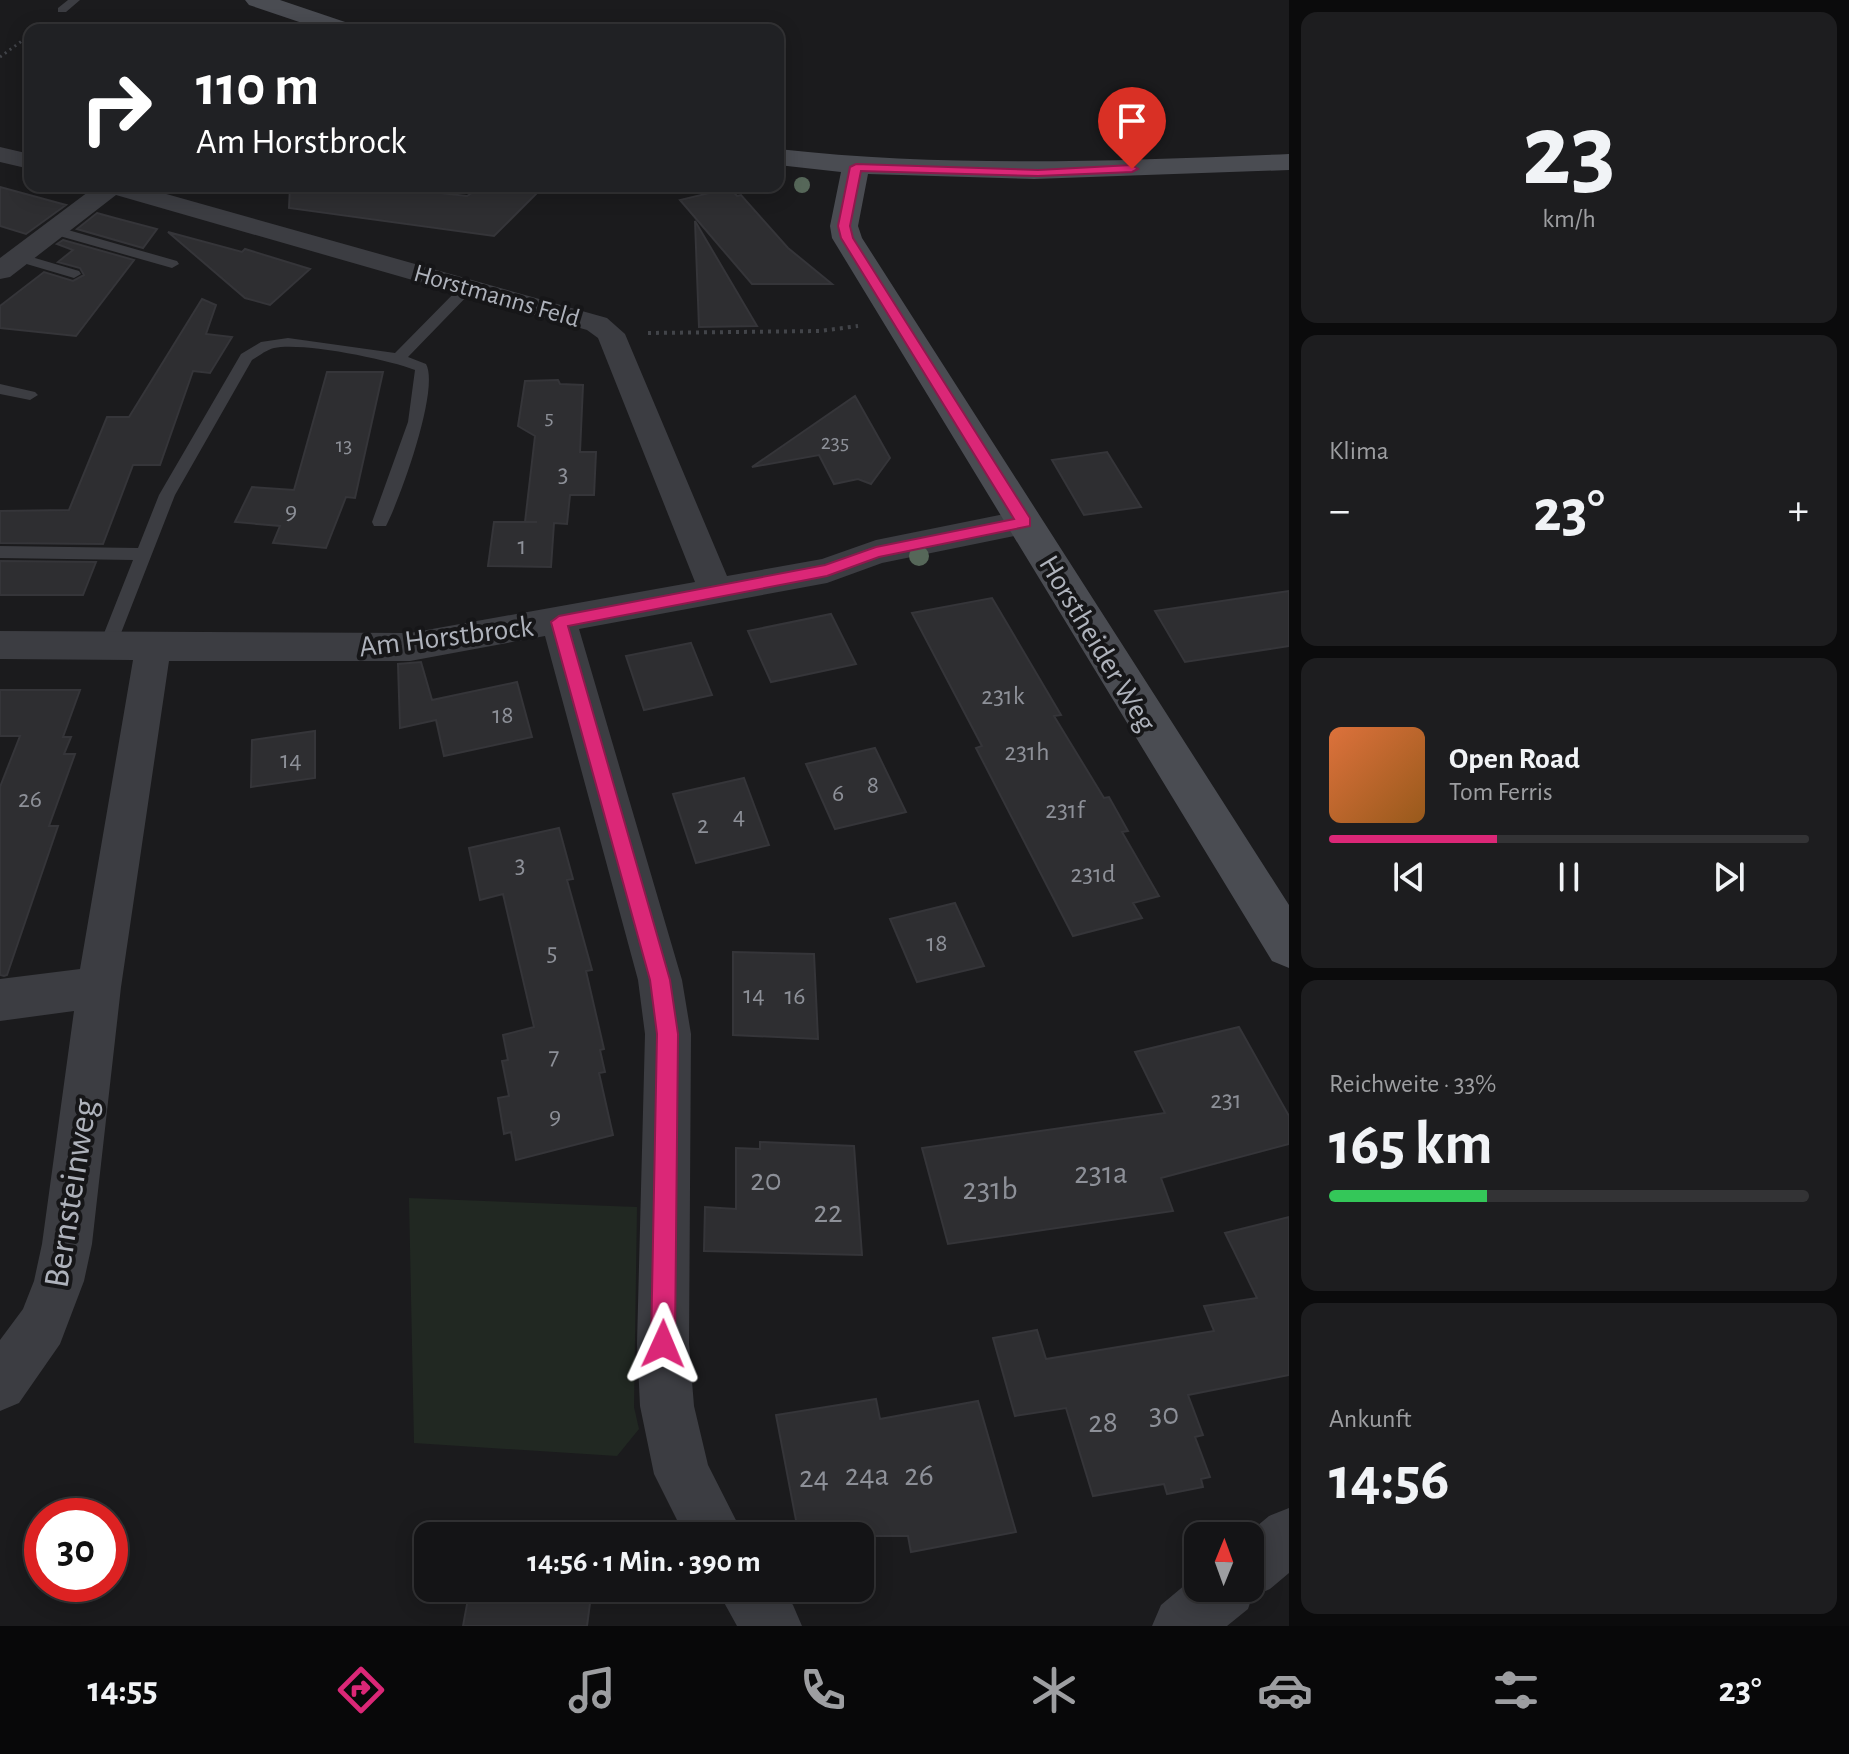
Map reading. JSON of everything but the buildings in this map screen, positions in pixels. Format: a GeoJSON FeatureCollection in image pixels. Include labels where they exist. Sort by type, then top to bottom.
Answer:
{"type":"FeatureCollection","features":[{"type":"Feature","properties":{"kind":"street"},"geometry":{"type":"LineString","coordinates":[[257,0],[328,24]]}},
{"type":"Feature","properties":{"kind":"street"},"geometry":{"type":"LineString","coordinates":[[0,154],[24,160]]}},
{"type":"Feature","properties":{"kind":"street"},"geometry":{"type":"LineString","coordinates":[[784,158],[856,167],[1038,173],[1289,162]]}},
{"type":"Feature","properties":{"kind":"street","name":"Horstheider Weg"},"geometry":{"type":"LineString","coordinates":[[856,167],[844,226],[847,238],[1289,946]]}},
{"type":"Feature","properties":{"kind":"street","name":"Horstmanns Feld"},"geometry":{"type":"LineString","coordinates":[[9,264],[103,192]]}},
{"type":"Feature","properties":{"kind":"street","name":"Horstmanns Feld"},"geometry":{"type":"LineString","coordinates":[[132,192],[597,324],[611,334],[716,591]]}},
{"type":"Feature","properties":{"kind":"street","name":"Am Horstbrock"},"geometry":{"type":"LineString","coordinates":[[0,645],[410,647],[827,571],[876,552],[1024,522]]}},
{"type":"Feature","properties":{"kind":"street"},"geometry":{"type":"LineString","coordinates":[[559,622],[660,980],[668,1034],[663,1344],[667,1406],[682,1474],[708,1522]]}},
{"type":"Feature","properties":{"kind":"street","name":"Bernsteinweg"},"geometry":{"type":"LineString","coordinates":[[0,1384],[42,1326],[59,1281],[67,1244],[99,987],[153,646]]}},
{"type":"Feature","properties":{"kind":"street"},"geometry":{"type":"LineString","coordinates":[[0,1000],[99,987]]}},
{"type":"Feature","properties":{"kind":"street"},"geometry":{"type":"LineString","coordinates":[[1264,1557],[1289,1536]]}},
{"type":"Feature","properties":{"kind":"street"},"geometry":{"type":"LineString","coordinates":[[755,1602],[772,1626]]}},
{"type":"Feature","properties":{"kind":"street"},"geometry":{"type":"LineString","coordinates":[[1182,1626],[1210,1602]]}},
{"type":"Feature","properties":{"kind":"lane"},"geometry":{"type":"LineString","coordinates":[[62,10],[75,0]]}},
{"type":"Feature","properties":{"kind":"lane"},"geometry":{"type":"LineString","coordinates":[[54,230],[172,264]]}},
{"type":"Feature","properties":{"kind":"lane"},"geometry":{"type":"LineString","coordinates":[[9,264],[74,274]]}},
{"type":"Feature","properties":{"kind":"lane"},"geometry":{"type":"LineString","coordinates":[[398,358],[468,287]]}},
{"type":"Feature","properties":{"kind":"lane"},"geometry":{"type":"LineString","coordinates":[[108,646],[167,495],[246,357],[266,345],[288,342],[398,358],[421,367],[423,373],[416,422],[380,522]]}},
{"type":"Feature","properties":{"kind":"lane"},"geometry":{"type":"LineString","coordinates":[[0,389],[30,395]]}},
{"type":"Feature","properties":{"kind":"lane"},"geometry":{"type":"LineString","coordinates":[[0,552],[142,554]]}},
{"type":"Feature","properties":{"kind":"path"},"geometry":{"type":"LineString","coordinates":[[0,57],[24,39]]}},
{"type":"Feature","properties":{"kind":"path"},"geometry":{"type":"LineString","coordinates":[[611,334],[820,331],[898,321]]}},
{"type":"Feature","properties":{"kind":"shaded area"},"geometry":{"type":"Polygon","coordinates":[[[409,1198],[637,1207],[634,1407],[639,1429],[617,1456],[414,1443],[409,1198]]]}},
{"type":"Feature","properties":{"kind":"route"},"geometry":{"type":"LineString","coordinates":[[663,1344],[668,1034],[660,980],[647,927],[559,622],[827,571],[876,552],[1024,522],[847,238],[844,226],[856,167],[1038,173],[1132,169]]}}]}
